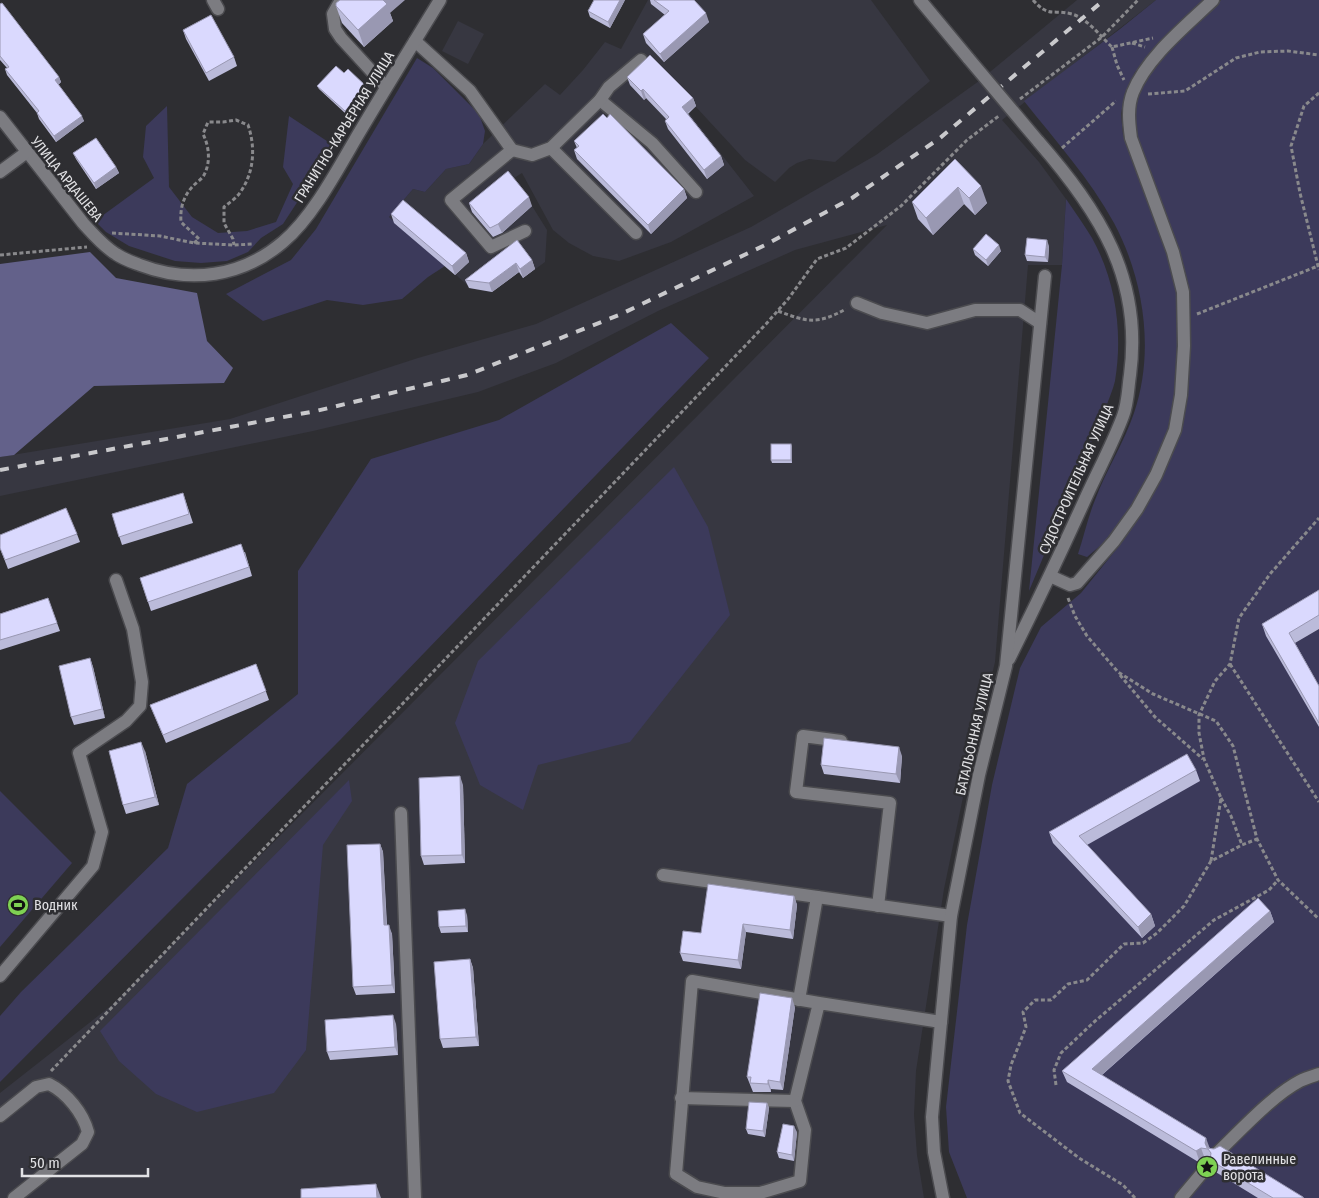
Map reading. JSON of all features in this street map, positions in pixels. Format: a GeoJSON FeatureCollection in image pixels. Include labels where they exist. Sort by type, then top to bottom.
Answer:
{"type":"FeatureCollection","features":[{"type":"Feature","properties":{"kind":"street"},"geometry":{"type":"LineString","coordinates":[[341,0],[333,14],[335,29],[386,87]]}},
{"type":"Feature","properties":{"kind":"street","name":"ГРАНИТНО-КАРЬЕРНАЯ УЛИЦА"},"geometry":{"type":"LineString","coordinates":[[116,255],[145,267],[169,274],[193,276],[216,274],[245,265],[267,254],[284,242],[324,193],[440,0]]}},
{"type":"Feature","properties":{"kind":"street","name":"СУДОСТРОИТЕЛЬНАЯ УЛИЦА"},"geometry":{"type":"LineString","coordinates":[[920,0],[1080,192],[1104,231],[1120,264],[1129,301],[1133,329],[1132,357],[1124,414],[1050,576],[1006,666]]}},
{"type":"Feature","properties":{"kind":"street"},"geometry":{"type":"LineString","coordinates":[[1050,576],[1070,585],[1077,583],[1083,578],[1114,541],[1136,508],[1156,475],[1175,430],[1181,395],[1184,319],[1183,292],[1173,252],[1131,138],[1128,122],[1132,93],[1148,66],[1213,0]]}},
{"type":"Feature","properties":{"kind":"street"},"geometry":{"type":"LineString","coordinates":[[414,41],[470,91],[512,150],[532,155],[551,148],[600,100],[610,87],[641,60]]}},
{"type":"Feature","properties":{"kind":"street"},"geometry":{"type":"LineString","coordinates":[[600,100],[652,143],[696,192]]}},
{"type":"Feature","properties":{"kind":"street","name":"УЛИЦА АРДАШЕВА"},"geometry":{"type":"LineString","coordinates":[[0,117],[83,223],[95,237],[116,255]]}},
{"type":"Feature","properties":{"kind":"street"},"geometry":{"type":"LineString","coordinates":[[551,148],[636,233]]}},
{"type":"Feature","properties":{"kind":"street"},"geometry":{"type":"LineString","coordinates":[[512,150],[451,200],[491,247],[525,231]]}},
{"type":"Feature","properties":{"kind":"street"},"geometry":{"type":"LineString","coordinates":[[0,172],[27,152]]}},
{"type":"Feature","properties":{"kind":"street","name":"БАТАЛЬОННАЯ УЛИЦА"},"geometry":{"type":"LineString","coordinates":[[943,1198],[934,1152],[932,1117],[952,916],[979,775],[1006,666],[1045,276]]}},
{"type":"Feature","properties":{"kind":"street"},"geometry":{"type":"LineString","coordinates":[[857,304],[882,313],[927,322],[975,310],[1020,310],[1040,323]]}},
{"type":"Feature","properties":{"kind":"street"},"geometry":{"type":"LineString","coordinates":[[0,976],[93,866],[102,832],[79,753],[126,721],[140,706],[142,682],[133,629],[116,580]]}},
{"type":"Feature","properties":{"kind":"street"},"geometry":{"type":"LineString","coordinates":[[852,742],[803,736],[796,792],[890,802],[878,906]]}},
{"type":"Feature","properties":{"kind":"street"},"geometry":{"type":"LineString","coordinates":[[401,813],[415,1198]]}},
{"type":"Feature","properties":{"kind":"street"},"geometry":{"type":"LineString","coordinates":[[663,875],[952,916]]}},
{"type":"Feature","properties":{"kind":"street"},"geometry":{"type":"LineString","coordinates":[[799,1000],[817,897]]}},
{"type":"Feature","properties":{"kind":"street"},"geometry":{"type":"LineString","coordinates":[[819,1003],[795,1101],[804,1130],[800,1181],[760,1193],[725,1196],[697,1187],[676,1174],[692,981],[941,1022]]}},
{"type":"Feature","properties":{"kind":"street"},"geometry":{"type":"LineString","coordinates":[[1217,1153],[1281,1094],[1301,1080],[1319,1074]]}},
{"type":"Feature","properties":{"kind":"street"},"geometry":{"type":"LineString","coordinates":[[0,1116],[36,1087],[49,1084],[61,1090],[84,1119],[88,1132],[82,1144],[14,1198]]}},
{"type":"Feature","properties":{"kind":"street"},"geometry":{"type":"LineString","coordinates":[[681,1098],[795,1101]]}},
{"type":"Feature","properties":{"kind":"street"},"geometry":{"type":"LineString","coordinates":[[1180,1198],[1207,1167]]}},
{"type":"Feature","properties":{"kind":"path"},"geometry":{"type":"LineString","coordinates":[[1033,0],[1047,12],[1072,14],[1081,19],[1102,37],[1112,47],[1117,65],[1132,93],[1152,95],[1185,91],[1236,58],[1260,52],[1288,51],[1319,55]]}},
{"type":"Feature","properties":{"kind":"path"},"geometry":{"type":"LineString","coordinates":[[1019,100],[1102,37],[1138,0]]}},
{"type":"Feature","properties":{"kind":"path"},"geometry":{"type":"LineString","coordinates":[[1112,47],[1149,39],[1176,36]]}},
{"type":"Feature","properties":{"kind":"path"},"geometry":{"type":"LineString","coordinates":[[1184,319],[1319,268],[1300,193],[1291,146],[1304,106],[1319,93]]}},
{"type":"Feature","properties":{"kind":"path"},"geometry":{"type":"LineString","coordinates":[[1067,144],[1116,101]]}},
{"type":"Feature","properties":{"kind":"path"},"geometry":{"type":"LineString","coordinates":[[36,1087],[778,311],[817,259],[846,248],[901,206],[967,140],[988,126],[1006,110]]}},
{"type":"Feature","properties":{"kind":"path"},"geometry":{"type":"LineString","coordinates":[[194,243],[199,239],[181,222],[180,208],[189,190],[204,175],[209,156],[208,143],[203,134],[208,122],[236,120],[248,125],[254,153],[248,177],[239,194],[224,207],[224,223],[233,239],[234,246]]}},
{"type":"Feature","properties":{"kind":"path"},"geometry":{"type":"LineString","coordinates":[[95,237],[106,232],[160,236],[194,243],[234,246],[284,242]]}},
{"type":"Feature","properties":{"kind":"path"},"geometry":{"type":"LineString","coordinates":[[0,255],[105,246]]}},
{"type":"Feature","properties":{"kind":"path"},"geometry":{"type":"LineString","coordinates":[[778,311],[803,321],[828,319],[857,304]]}},
{"type":"Feature","properties":{"kind":"path"},"geometry":{"type":"LineString","coordinates":[[1242,845],[1231,816],[1204,759],[1199,733],[1199,715],[1215,681],[1230,664],[1239,618],[1270,574],[1319,518]]}},
{"type":"Feature","properties":{"kind":"path"},"geometry":{"type":"LineString","coordinates":[[1070,585],[1068,597],[1086,636],[1156,717],[1204,759]]}},
{"type":"Feature","properties":{"kind":"path"},"geometry":{"type":"LineString","coordinates":[[1230,664],[1319,802]]}},
{"type":"Feature","properties":{"kind":"path"},"geometry":{"type":"LineString","coordinates":[[1118,672],[1153,694],[1216,721],[1233,746],[1257,839],[1278,880],[1319,919]]}},
{"type":"Feature","properties":{"kind":"path"},"geometry":{"type":"LineString","coordinates":[[1135,1198],[1123,1185],[1079,1158],[1020,1113],[1008,1081],[1011,1065],[1026,1027],[1023,1012],[1035,1000],[1050,1000],[1068,984],[1087,980],[1124,944],[1143,943],[1184,906],[1211,861],[1221,798]]}},
{"type":"Feature","properties":{"kind":"path"},"geometry":{"type":"LineString","coordinates":[[1211,861],[1257,839]]}},
{"type":"Feature","properties":{"kind":"path"},"geometry":{"type":"LineString","coordinates":[[1056,1085],[1054,1070],[1062,1053],[1094,1022],[1214,920],[1269,890],[1278,880]]}},
{"type":"Feature","properties":{"kind":"shaded area"},"geometry":{"type":"Polygon","coordinates":[[[648,0],[871,0],[930,81],[835,162],[809,159],[797,163],[775,182],[745,160],[696,107],[689,113],[754,196],[671,242],[619,261],[593,256],[569,243],[553,230],[522,173],[511,180],[532,206],[547,230],[545,262],[523,278],[518,272],[492,292],[472,289],[389,217],[413,189],[425,192],[446,169],[469,164],[483,144],[545,84],[560,95],[605,42],[621,49],[648,0]]]}},
{"type":"Feature","properties":{"kind":"shaded area"},"geometry":{"type":"Polygon","coordinates":[[[1077,0],[1156,0],[1002,120],[1039,162],[1066,199],[1062,265],[1028,265],[995,662],[968,773],[944,889],[916,1071],[914,1115],[917,1155],[924,1198],[0,1198],[0,1093],[112,1005],[887,225],[795,250],[658,311],[556,363],[478,392],[313,431],[0,496],[0,457],[230,419],[418,358],[536,324],[751,227],[876,155],[979,81],[1077,0]]]}},
{"type":"Feature","properties":{"kind":"shaded area"},"geometry":{"type":"Polygon","coordinates":[[[1156,0],[1206,0],[1135,72],[1125,93],[1121,114],[1123,135],[1166,249],[1175,281],[1179,311],[1174,397],[1167,433],[1159,457],[1143,487],[1127,514],[1107,540],[1087,557],[1078,554],[1090,513],[1099,489],[1130,424],[1140,390],[1145,341],[1143,316],[1133,268],[1114,223],[1083,175],[1024,101],[1156,0]]]}},
{"type":"Feature","properties":{"kind":"shaded area"},"geometry":{"type":"Polygon","coordinates":[[[1221,0],[1319,0],[1319,604],[1267,636],[1319,727],[1319,1198],[967,1198],[949,1152],[946,1107],[967,925],[992,785],[1020,668],[1041,627],[1081,593],[1123,541],[1158,484],[1183,425],[1191,319],[1188,295],[1141,155],[1135,122],[1137,99],[1144,83],[1166,52],[1221,0]]]}},
{"type":"Feature","properties":{"kind":"shaded area"},"geometry":{"type":"Polygon","coordinates":[[[458,21],[484,34],[468,64],[442,51],[458,21]]]}},
{"type":"Feature","properties":{"kind":"shaded area"},"geometry":{"type":"Polygon","coordinates":[[[417,58],[433,68],[479,114],[485,131],[483,144],[469,164],[446,169],[425,192],[413,189],[389,217],[445,266],[428,277],[402,299],[363,305],[327,300],[263,321],[226,294],[291,260],[316,229],[417,58]]]}},
{"type":"Feature","properties":{"kind":"shaded area"},"geometry":{"type":"Polygon","coordinates":[[[167,106],[169,187],[192,217],[218,233],[247,231],[276,222],[293,184],[283,167],[289,116],[336,147],[324,161],[283,224],[261,238],[248,252],[227,261],[201,263],[175,261],[129,246],[106,232],[95,221],[154,178],[143,157],[146,126],[167,106]]]}},
{"type":"Feature","properties":{"kind":"shaded area"},"geometry":{"type":"Polygon","coordinates":[[[1066,199],[1092,238],[1107,272],[1112,289],[1118,326],[1117,363],[1114,384],[1106,407],[1029,591],[1062,265],[1066,199]]]}},
{"type":"Feature","properties":{"kind":"shaded area"},"geometry":{"type":"Polygon","coordinates":[[[90,252],[116,278],[197,293],[207,341],[233,368],[224,383],[94,386],[14,455],[0,457],[0,264],[90,252]]]}},
{"type":"Feature","properties":{"kind":"shaded area"},"geometry":{"type":"Polygon","coordinates":[[[671,323],[709,358],[341,739],[0,1082],[0,1016],[21,992],[168,848],[187,784],[298,694],[298,571],[371,459],[499,420],[671,323]]]}},
{"type":"Feature","properties":{"kind":"shaded area"},"geometry":{"type":"Polygon","coordinates":[[[674,467],[708,527],[730,615],[630,742],[538,765],[523,810],[480,785],[455,723],[478,661],[674,467]]]}},
{"type":"Feature","properties":{"kind":"shaded area"},"geometry":{"type":"Polygon","coordinates":[[[1319,629],[1319,690],[1293,644],[1319,629]]]}},
{"type":"Feature","properties":{"kind":"shaded area"},"geometry":{"type":"Polygon","coordinates":[[[349,780],[352,801],[323,845],[306,1050],[274,1093],[197,1112],[156,1094],[119,1061],[100,1031],[349,780]]]}},
{"type":"Feature","properties":{"kind":"shaded area","name":"Водник"},"geometry":{"type":"Polygon","coordinates":[[[0,791],[72,863],[0,947],[0,791]]]}},
{"type":"Feature","properties":{"kind":"building"},"geometry":{"type":"Polygon","coordinates":[[[340,0],[383,0],[387,4],[358,30],[336,6],[336,3],[340,0]]]}},
{"type":"Feature","properties":{"kind":"building"},"geometry":{"type":"Polygon","coordinates":[[[594,0],[620,0],[608,22],[588,11],[594,0]]]}},
{"type":"Feature","properties":{"kind":"building"},"geometry":{"type":"Polygon","coordinates":[[[654,0],[694,0],[706,13],[660,54],[643,34],[669,11],[654,0]]]}},
{"type":"Feature","properties":{"kind":"building"},"geometry":{"type":"Polygon","coordinates":[[[2,3],[59,77],[55,80],[82,116],[54,136],[37,113],[39,111],[5,69],[9,67],[0,56],[0,4],[2,3]]]}},
{"type":"Feature","properties":{"kind":"building"},"geometry":{"type":"Polygon","coordinates":[[[211,15],[234,57],[206,73],[183,30],[211,15]]]}},
{"type":"Feature","properties":{"kind":"building"},"geometry":{"type":"Polygon","coordinates":[[[650,55],[693,98],[682,107],[721,156],[704,170],[665,121],[669,117],[643,89],[641,91],[627,77],[650,55]]]}},
{"type":"Feature","properties":{"kind":"building"},"geometry":{"type":"Polygon","coordinates":[[[336,66],[344,73],[348,69],[367,87],[345,111],[317,86],[336,66]]]}},
{"type":"Feature","properties":{"kind":"building"},"geometry":{"type":"Polygon","coordinates":[[[603,114],[607,118],[610,114],[684,189],[648,225],[574,150],[579,146],[574,141],[603,114]]]}},
{"type":"Feature","properties":{"kind":"building"},"geometry":{"type":"Polygon","coordinates":[[[96,138],[116,167],[94,183],[73,153],[96,138]]]}},
{"type":"Feature","properties":{"kind":"building"},"geometry":{"type":"Polygon","coordinates":[[[955,159],[981,186],[969,198],[958,187],[926,218],[912,202],[955,159]]]}},
{"type":"Feature","properties":{"kind":"building"},"geometry":{"type":"Polygon","coordinates":[[[508,171],[529,197],[498,224],[490,228],[469,203],[508,171]]]}},
{"type":"Feature","properties":{"kind":"building"},"geometry":{"type":"Polygon","coordinates":[[[403,200],[466,253],[452,266],[391,214],[403,200]]]}},
{"type":"Feature","properties":{"kind":"building"},"geometry":{"type":"Polygon","coordinates":[[[986,234],[999,245],[986,260],[973,249],[986,234]]]}},
{"type":"Feature","properties":{"kind":"building"},"geometry":{"type":"Polygon","coordinates":[[[1027,238],[1047,240],[1045,257],[1025,255],[1027,238]]]}},
{"type":"Feature","properties":{"kind":"building"},"geometry":{"type":"Polygon","coordinates":[[[517,240],[532,260],[520,269],[516,263],[489,283],[465,280],[517,240]]]}},
{"type":"Feature","properties":{"kind":"building"},"geometry":{"type":"Polygon","coordinates":[[[771,444],[791,444],[791,460],[771,460],[771,444]]]}},
{"type":"Feature","properties":{"kind":"building"},"geometry":{"type":"Polygon","coordinates":[[[183,493],[189,514],[119,537],[112,514],[183,493]]]}},
{"type":"Feature","properties":{"kind":"building"},"geometry":{"type":"Polygon","coordinates":[[[66,508],[77,534],[5,560],[0,548],[0,535],[66,508]]]}},
{"type":"Feature","properties":{"kind":"building"},"geometry":{"type":"Polygon","coordinates":[[[241,544],[249,567],[148,602],[140,578],[241,544]]]}},
{"type":"Feature","properties":{"kind":"building"},"geometry":{"type":"Polygon","coordinates":[[[1319,590],[1319,615],[1289,633],[1319,686],[1319,723],[1262,624],[1319,590]]]}},
{"type":"Feature","properties":{"kind":"building"},"geometry":{"type":"Polygon","coordinates":[[[48,598],[57,623],[0,640],[0,614],[48,598]]]}},
{"type":"Feature","properties":{"kind":"building"},"geometry":{"type":"Polygon","coordinates":[[[90,658],[102,709],[71,717],[59,666],[90,658]]]}},
{"type":"Feature","properties":{"kind":"building"},"geometry":{"type":"Polygon","coordinates":[[[256,664],[266,691],[163,735],[150,705],[256,664]]]}},
{"type":"Feature","properties":{"kind":"building"},"geometry":{"type":"Polygon","coordinates":[[[824,738],[899,747],[896,774],[821,765],[824,738]]]}},
{"type":"Feature","properties":{"kind":"building"},"geometry":{"type":"Polygon","coordinates":[[[141,742],[155,797],[123,805],[109,751],[141,742]]]}},
{"type":"Feature","properties":{"kind":"building"},"geometry":{"type":"Polygon","coordinates":[[[1187,754],[1196,770],[1079,836],[1151,914],[1138,927],[1049,832],[1187,754]]]}},
{"type":"Feature","properties":{"kind":"building"},"geometry":{"type":"Polygon","coordinates":[[[460,776],[462,855],[421,856],[419,778],[460,776]]]}},
{"type":"Feature","properties":{"kind":"building"},"geometry":{"type":"Polygon","coordinates":[[[380,844],[384,925],[389,925],[392,985],[353,987],[347,845],[380,844]]]}},
{"type":"Feature","properties":{"kind":"building"},"geometry":{"type":"Polygon","coordinates":[[[708,884],[794,896],[790,930],[743,924],[738,960],[680,953],[683,931],[701,933],[708,884]]]}},
{"type":"Feature","properties":{"kind":"building"},"geometry":{"type":"Polygon","coordinates":[[[1258,898],[1270,911],[1092,1069],[1206,1138],[1207,1148],[1214,1149],[1220,1146],[1303,1198],[1273,1198],[1210,1160],[1211,1153],[1208,1149],[1201,1148],[1196,1151],[1062,1071],[1258,898]]]}},
{"type":"Feature","properties":{"kind":"building"},"geometry":{"type":"Polygon","coordinates":[[[465,909],[466,926],[439,927],[438,911],[465,909]]]}},
{"type":"Feature","properties":{"kind":"building"},"geometry":{"type":"Polygon","coordinates":[[[470,959],[476,1037],[440,1039],[434,962],[470,959]]]}},
{"type":"Feature","properties":{"kind":"building"},"geometry":{"type":"Polygon","coordinates":[[[760,993],[792,998],[780,1082],[768,1080],[768,1084],[750,1083],[751,1077],[747,1077],[760,993]]]}},
{"type":"Feature","properties":{"kind":"building"},"geometry":{"type":"Polygon","coordinates":[[[393,1015],[395,1047],[327,1052],[325,1020],[393,1015]]]}},
{"type":"Feature","properties":{"kind":"building"},"geometry":{"type":"Polygon","coordinates":[[[749,1102],[767,1103],[763,1131],[746,1129],[749,1102]]]}},
{"type":"Feature","properties":{"kind":"building"},"geometry":{"type":"Polygon","coordinates":[[[783,1124],[794,1126],[792,1155],[777,1152],[783,1124]]]}},
{"type":"Feature","properties":{"kind":"building"},"geometry":{"type":"Polygon","coordinates":[[[376,1184],[377,1198],[301,1198],[301,1189],[376,1184]]]}},
{"type":"Feature","properties":{"kind":"railway"},"geometry":{"type":"LineString","coordinates":[[0,470],[316,411],[467,375],[619,315],[765,245],[852,198],[940,138],[1104,0]]}},
{"type":"Feature","properties":{"kind":"place","name":"Водник"},"geometry":{"type":"Point","coordinates":[18,905]}},
{"type":"Feature","properties":{"kind":"place","name":"Равелинные ворота"},"geometry":{"type":"Point","coordinates":[1207,1167]}}]}
